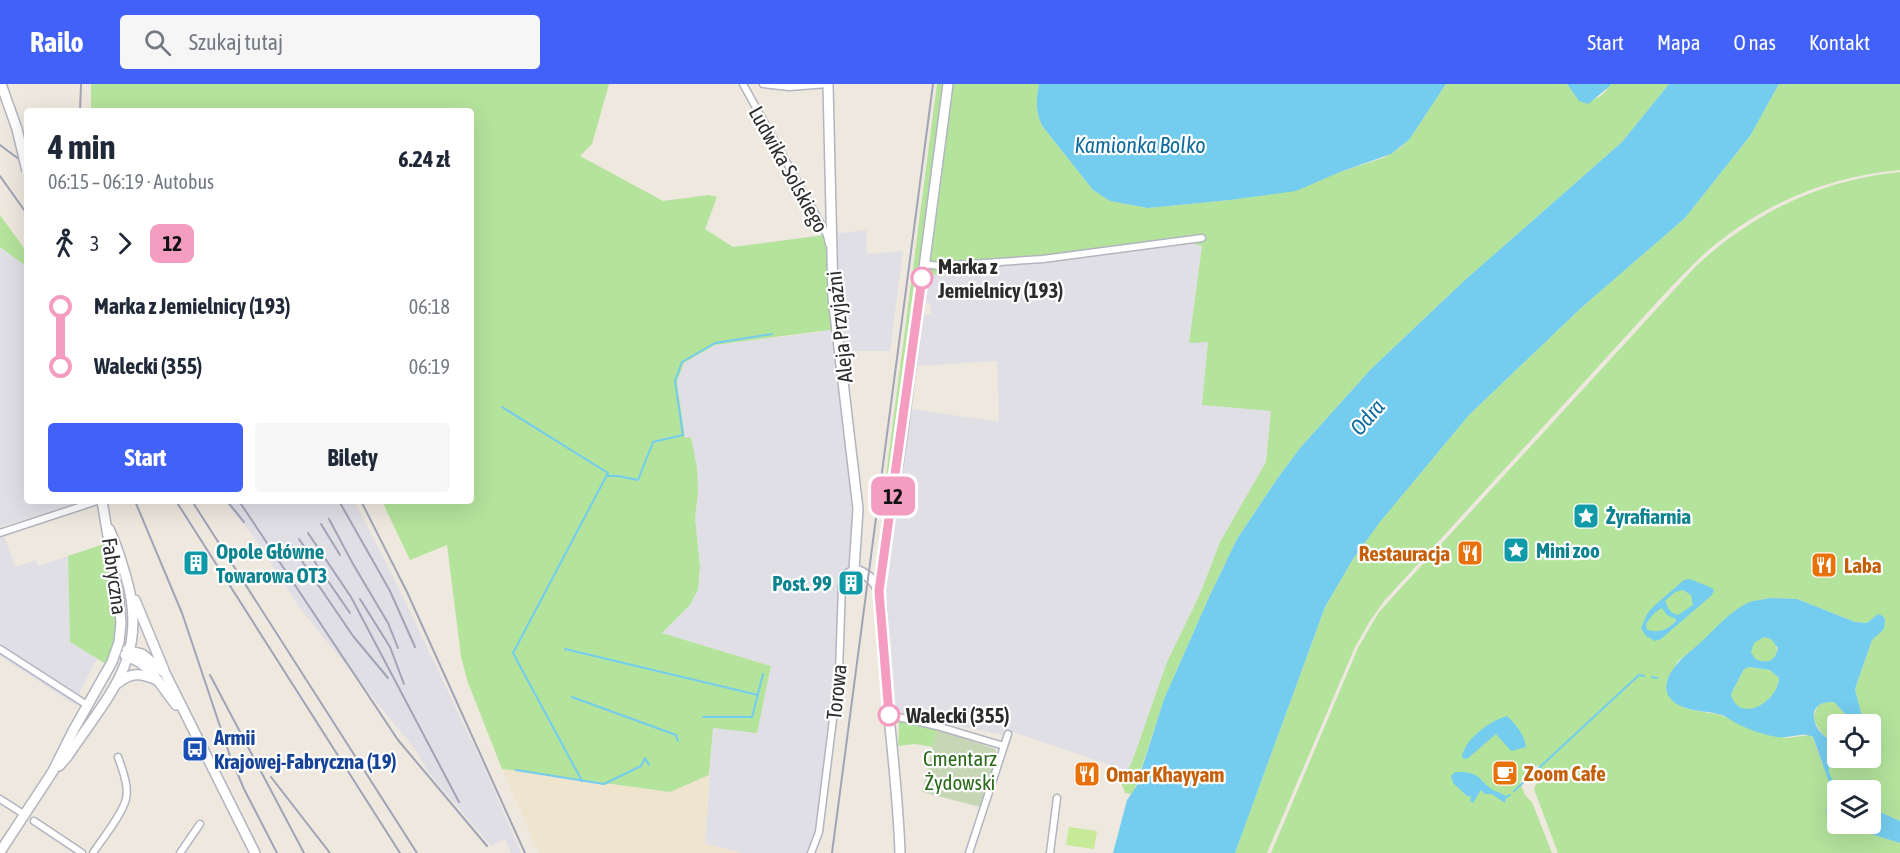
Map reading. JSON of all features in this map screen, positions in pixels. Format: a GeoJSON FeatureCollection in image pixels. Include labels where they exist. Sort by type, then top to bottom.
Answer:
{"type":"FeatureCollection","features":[{"type":"Feature","properties":{"kind":"main road"},"geometry":{"type":"LineString","coordinates":[[1,84],[17,129],[24,158]]}},
{"type":"Feature","properties":{"kind":"main road","name":"Aleja Przyjaźni"},"geometry":{"type":"LineString","coordinates":[[828,84],[833,297],[857,486],[858,509],[854,569]]}},
{"type":"Feature","properties":{"kind":"main road"},"geometry":{"type":"LineString","coordinates":[[900,853],[899,813],[879,591],[948,84]]}},
{"type":"Feature","properties":{"kind":"main road"},"geometry":{"type":"LineString","coordinates":[[103,504],[108,527]]}},
{"type":"Feature","properties":{"kind":"main road","name":"Fabryczna"},"geometry":{"type":"LineString","coordinates":[[53,771],[68,757],[114,687],[130,654],[134,623],[131,592],[116,543],[108,527]]}},
{"type":"Feature","properties":{"kind":"main road","name":"Fabryczna"},"geometry":{"type":"LineString","coordinates":[[0,852],[53,771],[117,650],[121,632],[121,613],[109,547],[108,527]]}},
{"type":"Feature","properties":{"kind":"main road"},"geometry":{"type":"LineString","coordinates":[[854,569],[872,580],[879,591]]}},
{"type":"Feature","properties":{"kind":"main road"},"geometry":{"type":"LineString","coordinates":[[131,592],[139,608],[161,677]]}},
{"type":"Feature","properties":{"kind":"main road"},"geometry":{"type":"LineString","coordinates":[[117,650],[147,657],[161,677],[185,716],[255,853]]}},
{"type":"Feature","properties":{"kind":"main road"},"geometry":{"type":"LineString","coordinates":[[114,687],[133,674],[161,677]]}},
{"type":"Feature","properties":{"kind":"street","name":"Ludwika Solskiego"},"geometry":{"type":"LineString","coordinates":[[743,84],[826,234],[832,256]]}},
{"type":"Feature","properties":{"kind":"street","name":"Ludwika Solskiego"},"geometry":{"type":"LineString","coordinates":[[763,84],[789,87],[828,84]]}},
{"type":"Feature","properties":{"kind":"street"},"geometry":{"type":"LineString","coordinates":[[924,264],[961,265],[1043,259],[1202,238]]}},
{"type":"Feature","properties":{"kind":"street"},"geometry":{"type":"LineString","coordinates":[[0,533],[88,504]]}},
{"type":"Feature","properties":{"kind":"street","name":"Torowa"},"geometry":{"type":"LineString","coordinates":[[812,853],[819,832],[840,671],[842,586],[847,573],[854,569]]}},
{"type":"Feature","properties":{"kind":"street"},"geometry":{"type":"LineString","coordinates":[[0,649],[87,705]]}},
{"type":"Feature","properties":{"kind":"street"},"geometry":{"type":"LineString","coordinates":[[889,715],[937,726],[1004,746]]}},
{"type":"Feature","properties":{"kind":"street"},"geometry":{"type":"LineString","coordinates":[[969,853],[1008,734]]}},
{"type":"Feature","properties":{"kind":"street"},"geometry":{"type":"LineString","coordinates":[[93,853],[121,810],[126,798],[125,779],[118,756]]}},
{"type":"Feature","properties":{"kind":"street"},"geometry":{"type":"LineString","coordinates":[[1050,853],[1057,798]]}},
{"type":"Feature","properties":{"kind":"street"},"geometry":{"type":"LineString","coordinates":[[0,799],[25,815]]}},
{"type":"Feature","properties":{"kind":"street"},"geometry":{"type":"LineString","coordinates":[[34,821],[82,853]]}},
{"type":"Feature","properties":{"kind":"street"},"geometry":{"type":"LineString","coordinates":[[180,853],[200,824]]}},
{"type":"Feature","properties":{"kind":"shaded area"},"geometry":{"type":"Polygon","coordinates":[[[866,230],[867,254],[903,251],[890,351],[840,351],[857,486],[854,569],[843,579],[840,657],[819,832],[811,853],[743,853],[705,844],[713,728],[757,732],[771,666],[662,633],[689,606],[698,590],[700,579],[695,518],[698,493],[691,438],[685,438],[677,382],[684,363],[715,345],[819,332],[832,234],[866,230]]]}},
{"type":"Feature","properties":{"kind":"shaded area"},"geometry":{"type":"Polygon","coordinates":[[[1192,243],[1202,246],[1189,342],[1208,342],[1203,405],[1271,411],[1266,462],[1220,542],[1200,594],[1167,662],[1128,771],[1004,730],[1003,735],[889,712],[882,578],[905,408],[999,422],[997,361],[917,366],[923,315],[931,314],[930,305],[925,301],[929,275],[1192,243]]]}},
{"type":"Feature","properties":{"kind":"shaded area"},"geometry":{"type":"Polygon","coordinates":[[[0,247],[24,265],[24,504],[74,504],[0,527],[0,247]]]}},
{"type":"Feature","properties":{"kind":"shaded area"},"geometry":{"type":"Polygon","coordinates":[[[227,504],[356,504],[394,578],[484,767],[521,853],[511,853],[505,839],[491,846],[429,773],[414,748],[302,611],[250,532],[227,504]]]}},
{"type":"Feature","properties":{"kind":"shaded area"},"geometry":{"type":"Polygon","coordinates":[[[4,536],[15,567],[36,560],[39,566],[68,556],[70,642],[97,659],[80,691],[77,706],[0,656],[0,537],[4,536]]]}},
{"type":"Feature","properties":{"kind":"shaded area"},"geometry":{"type":"Polygon","coordinates":[[[502,769],[670,792],[709,775],[705,844],[743,853],[539,853],[502,769]]]}},
{"type":"Feature","properties":{"kind":"green space"},"geometry":{"type":"Polygon","coordinates":[[[91,84],[609,84],[592,144],[580,156],[663,201],[709,195],[717,197],[705,229],[733,247],[832,234],[837,329],[715,345],[684,363],[677,382],[685,438],[691,437],[697,468],[698,493],[695,518],[700,567],[698,590],[689,606],[662,633],[771,666],[757,733],[713,728],[709,775],[670,792],[502,769],[467,680],[461,656],[447,545],[410,560],[383,504],[474,504],[474,108],[91,108],[91,84]]]}},
{"type":"Feature","properties":{"kind":"green space"},"geometry":{"type":"Polygon","coordinates":[[[937,84],[1039,84],[1037,106],[1043,127],[1093,190],[1110,201],[1148,208],[1230,200],[1296,190],[1383,158],[1409,140],[1446,84],[1567,84],[1579,101],[1598,98],[1610,84],[1669,84],[1622,142],[1465,280],[1371,369],[1300,448],[1237,539],[1164,699],[1133,794],[1125,793],[1121,782],[1132,762],[1167,662],[1200,594],[1220,542],[1266,462],[1271,411],[1202,405],[1208,342],[1189,343],[1202,246],[1191,243],[922,276],[894,492],[884,491],[937,84]]]}},
{"type":"Feature","properties":{"kind":"green space"},"geometry":{"type":"Polygon","coordinates":[[[1779,84],[1900,84],[1900,170],[1875,173],[1828,184],[1783,201],[1741,225],[1721,240],[1670,288],[1384,601],[1355,647],[1267,853],[1235,853],[1325,607],[1353,559],[1380,522],[1469,415],[1581,308],[1685,218],[1750,136],[1779,84]]]}},
{"type":"Feature","properties":{"kind":"green space"},"geometry":{"type":"Polygon","coordinates":[[[1900,172],[1900,821],[1881,812],[1881,780],[1827,780],[1827,834],[1871,834],[1900,843],[1900,853],[1558,853],[1534,789],[1544,776],[1538,765],[1520,782],[1525,795],[1532,802],[1552,853],[1271,853],[1358,648],[1379,612],[1695,267],[1740,230],[1764,215],[1815,191],[1842,183],[1900,172]],[[1771,598],[1753,601],[1730,616],[1678,661],[1667,680],[1669,697],[1685,708],[1718,714],[1764,734],[1787,738],[1810,735],[1823,766],[1827,766],[1827,768],[1881,768],[1881,714],[1861,714],[1855,689],[1872,640],[1885,620],[1878,614],[1867,623],[1855,622],[1797,599],[1771,598]]]}},
{"type":"Feature","properties":{"kind":"green space"},"geometry":{"type":"Polygon","coordinates":[[[0,215],[24,248],[24,265],[0,247],[0,215]]]}},
{"type":"Feature","properties":{"kind":"green space"},"geometry":{"type":"Polygon","coordinates":[[[104,544],[116,619],[112,649],[106,664],[70,642],[68,556],[104,544]]]}},
{"type":"Feature","properties":{"kind":"green space"},"geometry":{"type":"Polygon","coordinates":[[[1764,637],[1773,641],[1777,650],[1773,659],[1764,663],[1755,659],[1751,650],[1755,641],[1764,637]]]}},
{"type":"Feature","properties":{"kind":"green space"},"geometry":{"type":"Polygon","coordinates":[[[1748,667],[1770,670],[1779,678],[1777,688],[1765,703],[1748,709],[1741,708],[1735,703],[1731,694],[1744,669],[1748,667]]]}},
{"type":"Feature","properties":{"kind":"green space"},"geometry":{"type":"Polygon","coordinates":[[[1824,702],[1834,702],[1845,714],[1827,714],[1827,738],[1813,718],[1818,705],[1824,702]]]}},
{"type":"Feature","properties":{"kind":"green space"},"geometry":{"type":"Polygon","coordinates":[[[895,720],[937,729],[933,747],[915,744],[898,746],[899,724],[895,720]]]}},
{"type":"Feature","properties":{"kind":"green space","name":"Cmentarz Żydowski"},"geometry":{"type":"Polygon","coordinates":[[[937,729],[995,749],[998,757],[980,807],[922,792],[937,729]]]}},
{"type":"Feature","properties":{"kind":"green space"},"geometry":{"type":"Polygon","coordinates":[[[1069,827],[1097,831],[1094,849],[1066,845],[1069,827]]]}},
{"type":"Feature","properties":{"kind":"water","name":"Kamionka Bolko"},"geometry":{"type":"Polygon","coordinates":[[[1039,84],[1446,84],[1409,140],[1391,154],[1296,191],[1148,208],[1110,201],[1093,190],[1043,127],[1037,106],[1039,84]]]}},
{"type":"Feature","properties":{"kind":"water"},"geometry":{"type":"Polygon","coordinates":[[[1567,84],[1610,84],[1610,86],[1588,104],[1579,101],[1567,84]]]}},
{"type":"Feature","properties":{"kind":"water","name":"Odra"},"geometry":{"type":"Polygon","coordinates":[[[1669,84],[1779,84],[1750,136],[1685,218],[1581,308],[1469,415],[1380,522],[1353,559],[1325,607],[1235,853],[1113,853],[1127,800],[1136,787],[1164,699],[1237,539],[1277,479],[1300,448],[1371,369],[1465,280],[1622,142],[1669,84]]]}},
{"type":"Feature","properties":{"kind":"water"},"geometry":{"type":"Polygon","coordinates":[[[1690,579],[1712,588],[1714,590],[1712,595],[1661,639],[1655,641],[1646,636],[1641,628],[1647,614],[1684,580],[1690,579]],[[1683,590],[1675,592],[1665,601],[1670,610],[1678,615],[1693,605],[1691,595],[1683,590]],[[1662,608],[1646,624],[1647,630],[1663,630],[1676,621],[1662,608]]]}},
{"type":"Feature","properties":{"kind":"water"},"geometry":{"type":"Polygon","coordinates":[[[1769,598],[1797,599],[1855,622],[1867,623],[1878,614],[1885,620],[1884,629],[1872,640],[1855,689],[1861,714],[1845,714],[1834,702],[1823,703],[1816,707],[1814,721],[1827,737],[1827,768],[1829,768],[1833,780],[1828,780],[1813,737],[1805,735],[1782,737],[1762,734],[1721,715],[1686,708],[1669,696],[1666,688],[1668,680],[1684,656],[1728,616],[1753,601],[1769,598]],[[1764,637],[1754,643],[1751,652],[1755,659],[1770,661],[1773,659],[1778,648],[1771,639],[1764,637]],[[1749,667],[1744,669],[1731,694],[1735,703],[1741,708],[1748,709],[1765,703],[1777,688],[1779,678],[1770,670],[1749,667]]]}},
{"type":"Feature","properties":{"kind":"water"},"geometry":{"type":"Polygon","coordinates":[[[1507,716],[1519,730],[1526,747],[1511,751],[1496,734],[1467,759],[1462,758],[1472,738],[1493,722],[1507,716]]]}},
{"type":"Feature","properties":{"kind":"water"},"geometry":{"type":"Polygon","coordinates":[[[1455,772],[1476,775],[1491,788],[1506,796],[1505,803],[1481,790],[1473,803],[1470,801],[1471,796],[1467,796],[1453,783],[1451,776],[1455,772]]]}},
{"type":"Feature","properties":{"kind":"water"},"geometry":{"type":"Polygon","coordinates":[[[1881,812],[1900,821],[1900,843],[1871,834],[1881,834],[1881,812]]]}},
{"type":"Feature","properties":{"kind":"waterway"},"geometry":{"type":"LineString","coordinates":[[607,476],[638,480],[653,442],[683,435],[675,381],[682,362],[715,343],[772,334]]}},
{"type":"Feature","properties":{"kind":"waterway"},"geometry":{"type":"LineString","coordinates":[[502,407],[608,473],[513,653],[582,781]]}},
{"type":"Feature","properties":{"kind":"waterway"},"geometry":{"type":"LineString","coordinates":[[565,649],[758,695]]}},
{"type":"Feature","properties":{"kind":"waterway"},"geometry":{"type":"LineString","coordinates":[[703,717],[752,717],[763,674]]}},
{"type":"Feature","properties":{"kind":"waterway"},"geometry":{"type":"LineString","coordinates":[[1514,791],[1639,675],[1644,676]]}},
{"type":"Feature","properties":{"kind":"waterway"},"geometry":{"type":"LineString","coordinates":[[1652,677],[1657,678]]}},
{"type":"Feature","properties":{"kind":"waterway"},"geometry":{"type":"LineString","coordinates":[[572,697],[676,735],[678,741]]}},
{"type":"Feature","properties":{"kind":"waterway"},"geometry":{"type":"LineString","coordinates":[[516,770],[604,784],[641,766],[645,758],[649,765]]}},
{"type":"Feature","properties":{"kind":"waterway"},"geometry":{"type":"LineString","coordinates":[[1506,797],[1510,795]]}},
{"type":"Feature","properties":{"kind":"railway"},"geometry":{"type":"LineString","coordinates":[[80,108],[81,84]]}},
{"type":"Feature","properties":{"kind":"railway"},"geometry":{"type":"LineString","coordinates":[[832,853],[933,84]]}},
{"type":"Feature","properties":{"kind":"railway"},"geometry":{"type":"LineString","coordinates":[[0,145],[24,163]]}},
{"type":"Feature","properties":{"kind":"railway"},"geometry":{"type":"LineString","coordinates":[[0,176],[24,210]]}},
{"type":"Feature","properties":{"kind":"railway"},"geometry":{"type":"LineString","coordinates":[[136,504],[182,613],[230,756],[277,853]]}},
{"type":"Feature","properties":{"kind":"railway"},"geometry":{"type":"LineString","coordinates":[[178,504],[400,853]]}},
{"type":"Feature","properties":{"kind":"railway"},"geometry":{"type":"LineString","coordinates":[[194,504],[417,853]]}},
{"type":"Feature","properties":{"kind":"railway"},"geometry":{"type":"LineString","coordinates":[[229,504],[244,522]]}},
{"type":"Feature","properties":{"kind":"railway"},"geometry":{"type":"LineString","coordinates":[[241,504],[398,740],[487,846]]}},
{"type":"Feature","properties":{"kind":"railway"},"geometry":{"type":"LineString","coordinates":[[341,504],[390,591],[415,647]]}},
{"type":"Feature","properties":{"kind":"railway"},"geometry":{"type":"LineString","coordinates":[[363,504],[407,592],[525,853]]}},
{"type":"Feature","properties":{"kind":"railway"},"geometry":{"type":"LineString","coordinates":[[329,519],[388,623],[398,648]]}},
{"type":"Feature","properties":{"kind":"railway"},"geometry":{"type":"LineString","coordinates":[[321,524],[340,555]]}},
{"type":"Feature","properties":{"kind":"railway"},"geometry":{"type":"LineString","coordinates":[[308,533],[351,597],[459,802]]}},
{"type":"Feature","properties":{"kind":"railway"},"geometry":{"type":"LineString","coordinates":[[299,539],[350,613]]}},
{"type":"Feature","properties":{"kind":"railway"},"geometry":{"type":"LineString","coordinates":[[291,545],[353,636],[388,678]]}},
{"type":"Feature","properties":{"kind":"railway"},"geometry":{"type":"LineString","coordinates":[[360,599],[390,647],[404,684]]}},
{"type":"Feature","properties":{"kind":"railway"},"geometry":{"type":"LineString","coordinates":[[210,675],[304,853]]}},
{"type":"Feature","properties":{"kind":"railway"},"geometry":{"type":"LineString","coordinates":[[271,777],[330,853]]}},
{"type":"Feature","properties":{"kind":"bus line","name":"12"},"geometry":{"type":"LineString","coordinates":[[889,715],[879,591],[922,278]]}},
{"type":"Feature","properties":{"kind":"place","name":"Marka z Jemielnicy (193)"},"geometry":{"type":"Point","coordinates":[922,278]}},
{"type":"Feature","properties":{"kind":"place","name":"Żyrafiarnia"},"geometry":{"type":"Point","coordinates":[1586,516]}},
{"type":"Feature","properties":{"kind":"place","name":"Mini zoo"},"geometry":{"type":"Point","coordinates":[1516,550]}},
{"type":"Feature","properties":{"kind":"place","name":"Restauracja"},"geometry":{"type":"Point","coordinates":[1470,553]}},
{"type":"Feature","properties":{"kind":"place","name":"Opole Główne Towarowa OT3"},"geometry":{"type":"Point","coordinates":[196,563]}},
{"type":"Feature","properties":{"kind":"place","name":"Laba"},"geometry":{"type":"Point","coordinates":[1824,565]}},
{"type":"Feature","properties":{"kind":"place","name":"Post. 99"},"geometry":{"type":"Point","coordinates":[851,583]}},
{"type":"Feature","properties":{"kind":"place","name":"Walecki (355)"},"geometry":{"type":"Point","coordinates":[889,715]}},
{"type":"Feature","properties":{"kind":"place","name":"Armii Krajowej-Fabryczna (19)"},"geometry":{"type":"Point","coordinates":[195,749]}},
{"type":"Feature","properties":{"kind":"place","name":"Zoom Cafe"},"geometry":{"type":"Point","coordinates":[1505,773]}},
{"type":"Feature","properties":{"kind":"place","name":"Omar Khayyam"},"geometry":{"type":"Point","coordinates":[1087,774]}}]}
